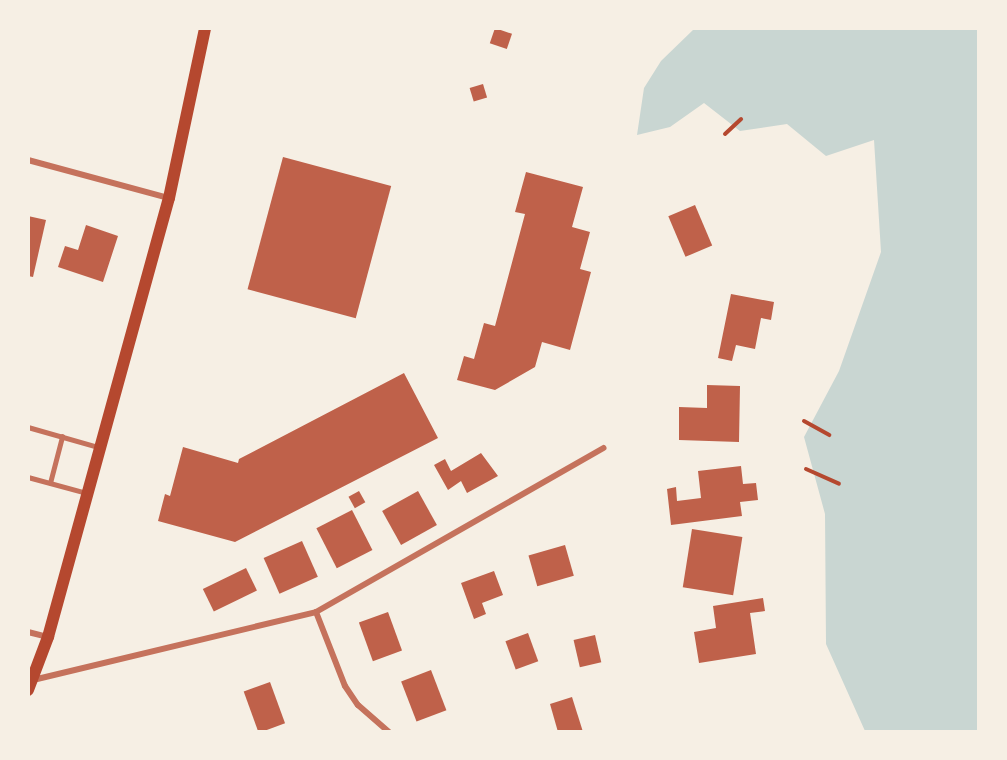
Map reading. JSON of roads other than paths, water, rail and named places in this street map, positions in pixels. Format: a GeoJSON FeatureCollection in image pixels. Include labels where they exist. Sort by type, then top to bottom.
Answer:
{"type":"FeatureCollection","features":[{"type":"Feature","properties":{"kind":"main road"},"geometry":{"type":"LineString","coordinates":[[31,685],[48,637],[170,198],[205,28]]}},
{"type":"Feature","properties":{"kind":"street"},"geometry":{"type":"LineString","coordinates":[[28,160],[170,198]]}},
{"type":"Feature","properties":{"kind":"street"},"geometry":{"type":"LineString","coordinates":[[31,685],[316,612],[604,448]]}},
{"type":"Feature","properties":{"kind":"street"},"geometry":{"type":"LineString","coordinates":[[316,612],[345,686],[358,705],[389,732]]}},
{"type":"Feature","properties":{"kind":"street"},"geometry":{"type":"LineString","coordinates":[[28,632],[48,637]]}},
{"type":"Feature","properties":{"kind":"lane"},"geometry":{"type":"LineString","coordinates":[[28,427],[100,448]]}},
{"type":"Feature","properties":{"kind":"lane"},"geometry":{"type":"LineString","coordinates":[[50,483],[62,437]]}},
{"type":"Feature","properties":{"kind":"lane"},"geometry":{"type":"LineString","coordinates":[[28,477],[88,494]]}}]}
